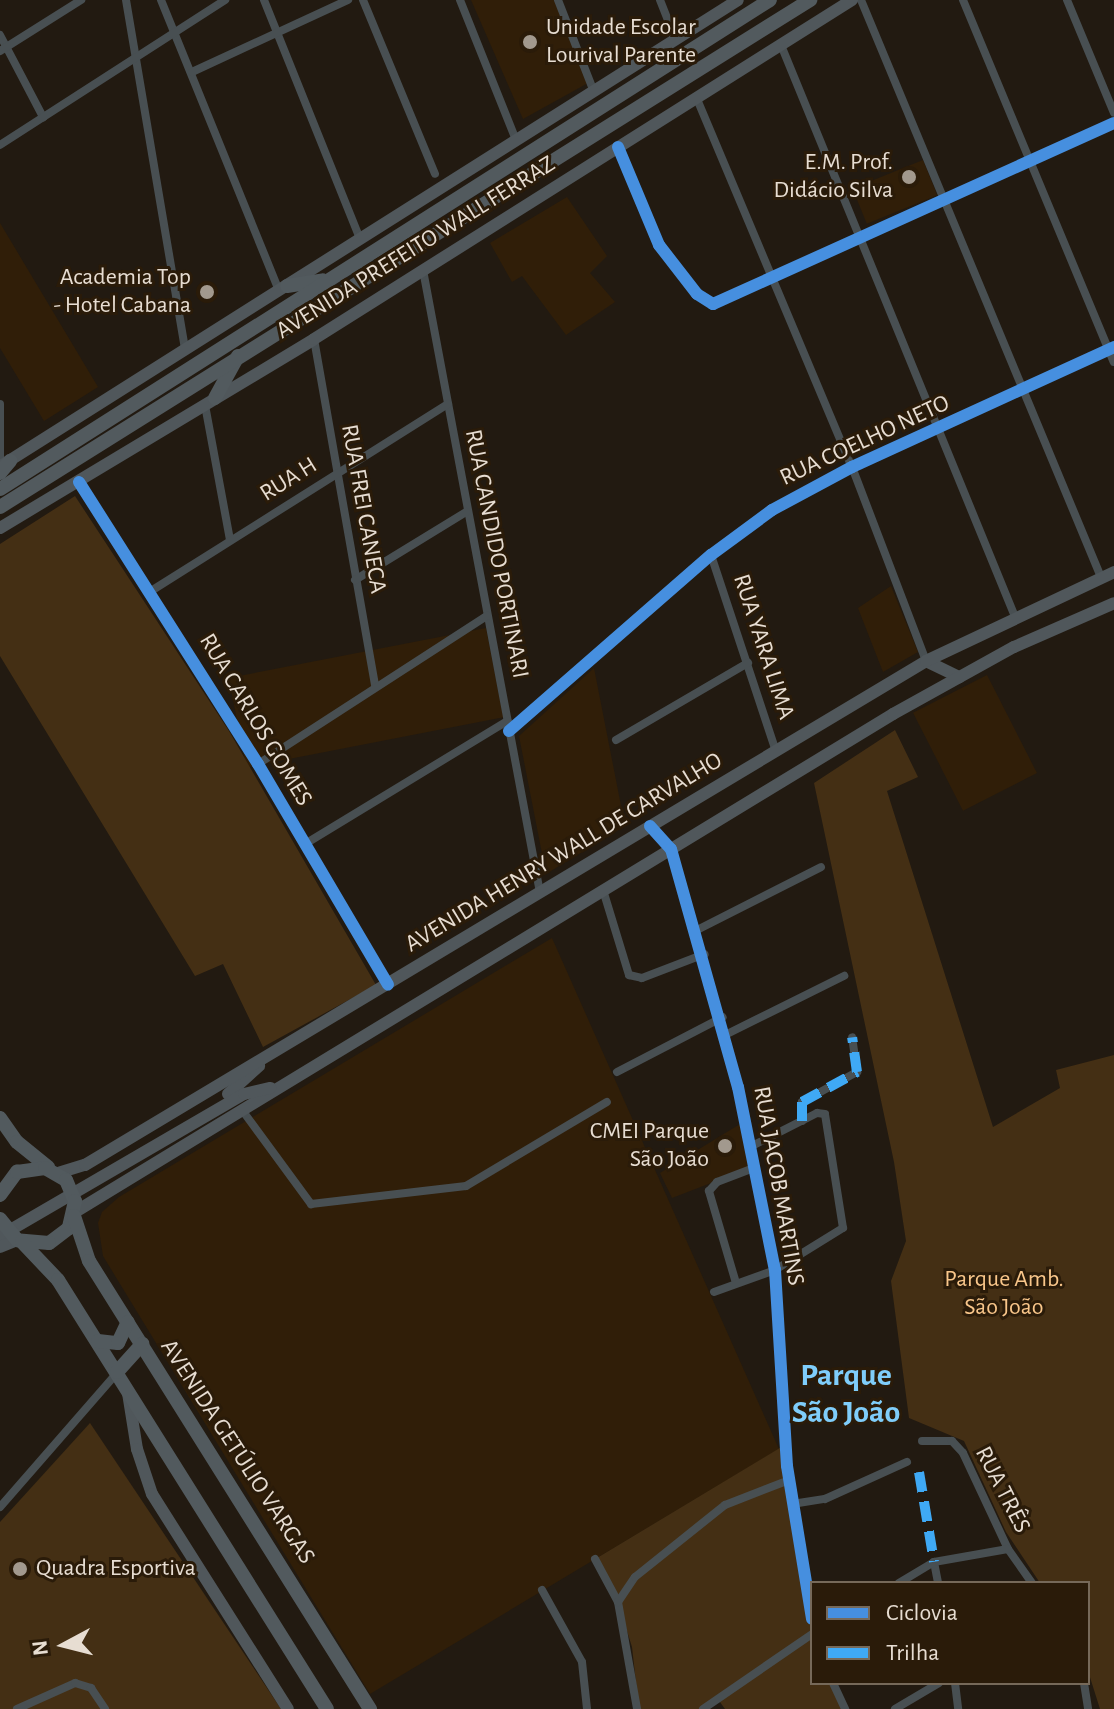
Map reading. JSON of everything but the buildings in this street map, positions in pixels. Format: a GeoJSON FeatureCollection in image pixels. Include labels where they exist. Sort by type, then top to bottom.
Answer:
{"type":"FeatureCollection","features":[{"type":"Feature","properties":{"kind":"highway","name":"AVENIDA PREFEITO WALL FERRAZ"},"geometry":{"type":"LineString","coordinates":[[0,489],[770,0]]}},
{"type":"Feature","properties":{"kind":"highway","name":"AVENIDA PREFEITO WALL FERRAZ"},"geometry":{"type":"LineString","coordinates":[[0,507],[810,0]]}},
{"type":"Feature","properties":{"kind":"highway"},"geometry":{"type":"LineString","coordinates":[[283,289],[332,278]]}},
{"type":"Feature","properties":{"kind":"highway"},"geometry":{"type":"LineString","coordinates":[[210,401],[238,356]]}},
{"type":"Feature","properties":{"kind":"highway"},"geometry":{"type":"LineString","coordinates":[[0,473],[3,462]]}},
{"type":"Feature","properties":{"kind":"highway","name":"AVENIDA GETÚLIO VARGAS"},"geometry":{"type":"LineString","coordinates":[[0,1118],[17,1142],[56,1172],[72,1190],[75,1214],[89,1261],[370,1709]]}},
{"type":"Feature","properties":{"kind":"highway","name":"AVENIDA HENRY WALL DE CARVALHO"},"geometry":{"type":"LineString","coordinates":[[1,1191],[24,1169],[56,1172]]}},
{"type":"Feature","properties":{"kind":"highway"},"geometry":{"type":"LineString","coordinates":[[25,1243],[60,1237],[75,1214]]}},
{"type":"Feature","properties":{"kind":"highway"},"geometry":{"type":"LineString","coordinates":[[0,1219],[58,1280],[327,1709]]}},
{"type":"Feature","properties":{"kind":"highway"},"geometry":{"type":"LineString","coordinates":[[98,1341],[118,1343],[128,1322]]}},
{"type":"Feature","properties":{"kind":"highway"},"geometry":{"type":"LineString","coordinates":[[117,1372],[142,1344]]}},
{"type":"Feature","properties":{"kind":"main road","name":"AVENIDA PREFEITO WALL FERRAZ"},"geometry":{"type":"LineString","coordinates":[[3,462],[283,289],[738,0]]}},
{"type":"Feature","properties":{"kind":"main road","name":"AVENIDA PREFEITO WALL FERRAZ"},"geometry":{"type":"LineString","coordinates":[[0,528],[314,339],[852,0]]}},
{"type":"Feature","properties":{"kind":"main road","name":"AVENIDA HENRY WALL DE CARVALHO"},"geometry":{"type":"LineString","coordinates":[[56,1172],[85,1165],[926,661],[1114,572]]}},
{"type":"Feature","properties":{"kind":"main road"},"geometry":{"type":"LineString","coordinates":[[75,1214],[603,890],[959,677],[1114,603]]}},
{"type":"Feature","properties":{"kind":"main road"},"geometry":{"type":"LineString","coordinates":[[926,661],[959,677]]}},
{"type":"Feature","properties":{"kind":"main road"},"geometry":{"type":"LineString","coordinates":[[0,1236],[242,1090],[266,1057]]}},
{"type":"Feature","properties":{"kind":"main road"},"geometry":{"type":"LineString","coordinates":[[0,1227],[242,1090],[284,1084]]}},
{"type":"Feature","properties":{"kind":"main road"},"geometry":{"type":"LineString","coordinates":[[0,1247],[25,1243]]}},
{"type":"Feature","properties":{"kind":"main road"},"geometry":{"type":"LineString","coordinates":[[128,1390],[137,1449],[152,1494],[288,1709]]}},
{"type":"Feature","properties":{"kind":"street"},"geometry":{"type":"LineString","coordinates":[[3,49],[81,0]]}},
{"type":"Feature","properties":{"kind":"street"},"geometry":{"type":"LineString","coordinates":[[126,0],[185,350]]}},
{"type":"Feature","properties":{"kind":"street"},"geometry":{"type":"LineString","coordinates":[[161,0],[283,289]]}},
{"type":"Feature","properties":{"kind":"street"},"geometry":{"type":"LineString","coordinates":[[0,145],[225,0]]}},
{"type":"Feature","properties":{"kind":"street"},"geometry":{"type":"LineString","coordinates":[[264,0],[360,239]]}},
{"type":"Feature","properties":{"kind":"street"},"geometry":{"type":"LineString","coordinates":[[192,72],[348,0]]}},
{"type":"Feature","properties":{"kind":"street"},"geometry":{"type":"LineString","coordinates":[[363,0],[435,174]]}},
{"type":"Feature","properties":{"kind":"street"},"geometry":{"type":"LineString","coordinates":[[460,0],[516,140]]}},
{"type":"Feature","properties":{"kind":"street"},"geometry":{"type":"LineString","coordinates":[[558,0],[594,92]]}},
{"type":"Feature","properties":{"kind":"street"},"geometry":{"type":"LineString","coordinates":[[660,0],[675,38]]}},
{"type":"Feature","properties":{"kind":"street"},"geometry":{"type":"LineString","coordinates":[[861,0],[1101,577]]}},
{"type":"Feature","properties":{"kind":"street"},"geometry":{"type":"LineString","coordinates":[[963,0],[1111,348],[1114,362]]}},
{"type":"Feature","properties":{"kind":"street"},"geometry":{"type":"LineString","coordinates":[[1067,0],[1114,113]]}},
{"type":"Feature","properties":{"kind":"street"},"geometry":{"type":"LineString","coordinates":[[0,35],[3,49],[43,117]]}},
{"type":"Feature","properties":{"kind":"street"},"geometry":{"type":"LineString","coordinates":[[781,45],[1016,619]]}},
{"type":"Feature","properties":{"kind":"street"},"geometry":{"type":"LineString","coordinates":[[697,99],[775,278],[926,661]]}},
{"type":"Feature","properties":{"kind":"street"},"geometry":{"type":"LineString","coordinates":[[618,147],[659,245],[702,300],[722,303],[1114,123]]}},
{"type":"Feature","properties":{"kind":"street","name":"RUA CANDIDO PORTINARI"},"geometry":{"type":"LineString","coordinates":[[423,270],[466,512],[540,893]]}},
{"type":"Feature","properties":{"kind":"street","name":"RUA FREI CANECA"},"geometry":{"type":"LineString","coordinates":[[314,339],[375,686]]}},
{"type":"Feature","properties":{"kind":"street","name":"RUA COELHO NETO"},"geometry":{"type":"LineString","coordinates":[[509,731],[711,555],[772,510],[852,467],[939,430],[1111,348]]}},
{"type":"Feature","properties":{"kind":"street"},"geometry":{"type":"LineString","coordinates":[[210,401],[230,540]]}},
{"type":"Feature","properties":{"kind":"street"},"geometry":{"type":"LineString","coordinates":[[0,404],[3,462]]}},
{"type":"Feature","properties":{"kind":"street","name":"RUA H"},"geometry":{"type":"LineString","coordinates":[[151,591],[448,404]]}},
{"type":"Feature","properties":{"kind":"street","name":"RUA CARLOS GOMES"},"geometry":{"type":"LineString","coordinates":[[79,482],[258,764],[388,985]]}},
{"type":"Feature","properties":{"kind":"street"},"geometry":{"type":"LineString","coordinates":[[355,580],[466,512]]}},
{"type":"Feature","properties":{"kind":"street","name":"RUA YARA LIMA"},"geometry":{"type":"LineString","coordinates":[[711,555],[776,751]]}},
{"type":"Feature","properties":{"kind":"street"},"geometry":{"type":"LineString","coordinates":[[258,764],[487,616]]}},
{"type":"Feature","properties":{"kind":"street"},"geometry":{"type":"LineString","coordinates":[[616,740],[748,663]]}},
{"type":"Feature","properties":{"kind":"street"},"geometry":{"type":"LineString","coordinates":[[305,844],[507,721]]}},
{"type":"Feature","properties":{"kind":"street","name":"RUA JACOB MARTINS"},"geometry":{"type":"LineString","coordinates":[[650,826],[671,849],[727,1034],[775,1270],[789,1480],[810,1608]]}},
{"type":"Feature","properties":{"kind":"street"},"geometry":{"type":"LineString","coordinates":[[697,930],[821,867]]}},
{"type":"Feature","properties":{"kind":"street"},"geometry":{"type":"LineString","coordinates":[[603,890],[629,975],[642,978],[705,954]]}},
{"type":"Feature","properties":{"kind":"street"},"geometry":{"type":"LineString","coordinates":[[727,1034],[844,976]]}},
{"type":"Feature","properties":{"kind":"street"},"geometry":{"type":"LineString","coordinates":[[617,1072],[723,1017]]}},
{"type":"Feature","properties":{"kind":"street"},"geometry":{"type":"LineString","coordinates":[[802,1121],[802,1102],[857,1072],[852,1037]]}},
{"type":"Feature","properties":{"kind":"street"},"geometry":{"type":"LineString","coordinates":[[242,1110],[311,1204],[466,1186],[607,1102]]}},
{"type":"Feature","properties":{"kind":"street"},"geometry":{"type":"LineString","coordinates":[[714,1292],[775,1270],[843,1228],[825,1114],[802,1121],[750,1147]]}},
{"type":"Feature","properties":{"kind":"street"},"geometry":{"type":"LineString","coordinates":[[736,1283],[709,1191],[717,1182],[754,1168]]}},
{"type":"Feature","properties":{"kind":"street"},"geometry":{"type":"LineString","coordinates":[[0,1507],[117,1372]]}},
{"type":"Feature","properties":{"kind":"street","name":"RUA TRÊS"},"geometry":{"type":"LineString","coordinates":[[922,1441],[952,1441],[963,1453],[1008,1549],[1031,1581]]}},
{"type":"Feature","properties":{"kind":"street"},"geometry":{"type":"LineString","coordinates":[[792,1504],[825,1499],[907,1462]]}},
{"type":"Feature","properties":{"kind":"street"},"geometry":{"type":"LineString","coordinates":[[618,1602],[635,1577],[711,1516],[789,1480]]}},
{"type":"Feature","properties":{"kind":"street"},"geometry":{"type":"LineString","coordinates":[[902,1581],[934,1562],[1008,1549]]}},
{"type":"Feature","properties":{"kind":"street"},"geometry":{"type":"LineString","coordinates":[[595,1559],[618,1602],[637,1709]]}},
{"type":"Feature","properties":{"kind":"street"},"geometry":{"type":"LineString","coordinates":[[934,1562],[938,1581]]}},
{"type":"Feature","properties":{"kind":"street"},"geometry":{"type":"LineString","coordinates":[[542,1590],[582,1662],[587,1709]]}},
{"type":"Feature","properties":{"kind":"street"},"geometry":{"type":"LineString","coordinates":[[703,1709],[810,1635]]}},
{"type":"Feature","properties":{"kind":"street"},"geometry":{"type":"LineString","coordinates":[[17,1709],[75,1683],[91,1688],[105,1709]]}},
{"type":"Feature","properties":{"kind":"street"},"geometry":{"type":"LineString","coordinates":[[834,1685],[845,1709]]}},
{"type":"Feature","properties":{"kind":"street"},"geometry":{"type":"LineString","coordinates":[[895,1709],[936,1685]]}},
{"type":"Feature","properties":{"kind":"street"},"geometry":{"type":"LineString","coordinates":[[955,1685],[958,1709]]}},
{"type":"Feature","properties":{"kind":"street"},"geometry":{"type":"LineString","coordinates":[[1084,1685],[1088,1709]]}},
{"type":"Feature","properties":{"kind":"shaded area","name":"Unidade Escolar Lourival Parente"},"geometry":{"type":"Polygon","coordinates":[[[471,0],[554,0],[588,83],[523,119],[471,0]]]}},
{"type":"Feature","properties":{"kind":"shaded area","name":"E.M. Prof. Didácio Silva"},"geometry":{"type":"Polygon","coordinates":[[[923,160],[937,195],[867,224],[853,188],[923,160]]]}},
{"type":"Feature","properties":{"kind":"shaded area"},"geometry":{"type":"Polygon","coordinates":[[[567,197],[607,256],[590,273],[615,302],[566,335],[522,276],[512,282],[490,243],[567,197]]]}},
{"type":"Feature","properties":{"kind":"shaded area"},"geometry":{"type":"Polygon","coordinates":[[[0,223],[98,387],[44,421],[0,348],[0,223]]]}},
{"type":"Feature","properties":{"kind":"shaded area"},"geometry":{"type":"Polygon","coordinates":[[[891,586],[918,652],[883,672],[858,608],[891,586]]]}},
{"type":"Feature","properties":{"kind":"shaded area"},"geometry":{"type":"Polygon","coordinates":[[[486,628],[503,717],[246,767],[229,678],[486,628]]]}},
{"type":"Feature","properties":{"kind":"shaded area"},"geometry":{"type":"Polygon","coordinates":[[[594,668],[625,826],[546,874],[519,736],[594,668]]]}},
{"type":"Feature","properties":{"kind":"shaded area"},"geometry":{"type":"Polygon","coordinates":[[[987,675],[1037,773],[963,811],[913,713],[987,675]]]}},
{"type":"Feature","properties":{"kind":"shaded area"},"geometry":{"type":"Polygon","coordinates":[[[552,938],[779,1449],[370,1694],[103,1256],[98,1223],[102,1212],[119,1197],[552,938]]]}},
{"type":"Feature","properties":{"kind":"shaded area","name":"CMEI Parque São João"},"geometry":{"type":"Polygon","coordinates":[[[740,1124],[750,1168],[672,1198],[660,1173],[740,1124]]]}},
{"type":"Feature","properties":{"kind":"green space"},"geometry":{"type":"Polygon","coordinates":[[[75,496],[229,731],[376,985],[263,1047],[223,964],[195,976],[0,656],[0,544],[75,496]]]}},
{"type":"Feature","properties":{"kind":"green space","name":"Parque Amb. São João"},"geometry":{"type":"Polygon","coordinates":[[[895,730],[918,777],[887,791],[993,1127],[1060,1088],[1056,1070],[1114,1055],[1114,1709],[1100,1709],[1090,1677],[1090,1581],[1039,1581],[1006,1532],[964,1441],[909,1418],[891,1281],[906,1241],[894,1162],[814,783],[895,730]]]}},
{"type":"Feature","properties":{"kind":"green space"},"geometry":{"type":"Polygon","coordinates":[[[90,1423],[281,1709],[0,1709],[0,1522],[90,1423]]]}},
{"type":"Feature","properties":{"kind":"green space"},"geometry":{"type":"Polygon","coordinates":[[[783,1446],[810,1613],[810,1685],[834,1685],[845,1709],[725,1709],[717,1698],[701,1709],[639,1709],[632,1647],[618,1602],[597,1558],[783,1446]]]}},
{"type":"Feature","properties":{"kind":"marked path"},"geometry":{"type":"LineString","coordinates":[[802,1121],[802,1102],[857,1072],[852,1037]]}},
{"type":"Feature","properties":{"kind":"marked path"},"geometry":{"type":"LineString","coordinates":[[919,1472],[934,1562]]}},
{"type":"Feature","properties":{"kind":"cycle path"},"geometry":{"type":"LineString","coordinates":[[618,147],[659,245],[697,294],[713,304],[1114,123]]}},
{"type":"Feature","properties":{"kind":"cycle path"},"geometry":{"type":"LineString","coordinates":[[509,731],[711,555],[772,510],[852,467],[1114,347]]}},
{"type":"Feature","properties":{"kind":"cycle path"},"geometry":{"type":"LineString","coordinates":[[79,482],[258,764],[388,985]]}},
{"type":"Feature","properties":{"kind":"cycle path"},"geometry":{"type":"LineString","coordinates":[[650,826],[671,849],[738,1087],[775,1270],[787,1466],[810,1607]]}},
{"type":"Feature","properties":{"kind":"place","name":"Unidade Escolar Lourival Parente"},"geometry":{"type":"Point","coordinates":[530,42]}},
{"type":"Feature","properties":{"kind":"place","name":"E.M. Prof. Didácio Silva"},"geometry":{"type":"Point","coordinates":[909,177]}},
{"type":"Feature","properties":{"kind":"place","name":"Academia Top - Hotel Cabana"},"geometry":{"type":"Point","coordinates":[207,292]}},
{"type":"Feature","properties":{"kind":"place","name":"CMEI Parque São João"},"geometry":{"type":"Point","coordinates":[725,1146]}},
{"type":"Feature","properties":{"kind":"place","name":"Quadra Esportiva"},"geometry":{"type":"Point","coordinates":[20,1569]}},
{"type":"Feature","properties":{"kind":"district","name":"Parque São João"},"geometry":{"type":"Point","coordinates":[846,1394]}}]}
